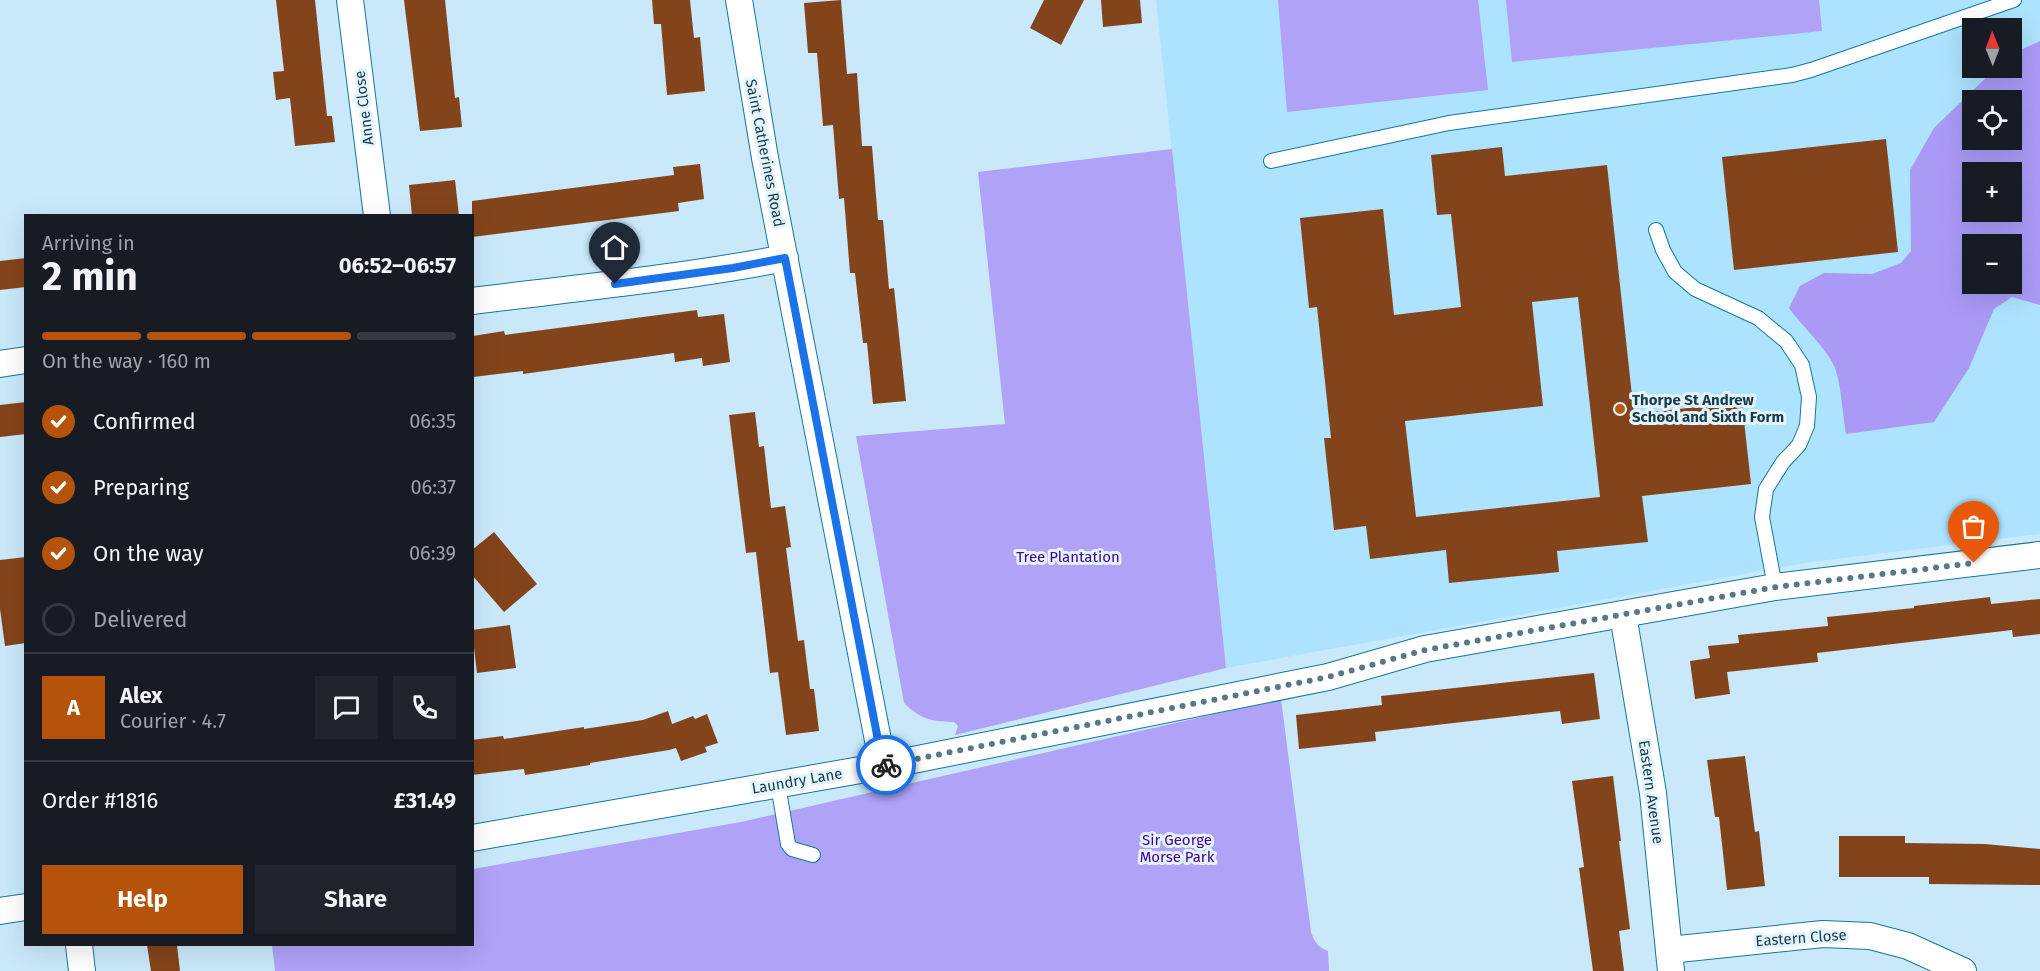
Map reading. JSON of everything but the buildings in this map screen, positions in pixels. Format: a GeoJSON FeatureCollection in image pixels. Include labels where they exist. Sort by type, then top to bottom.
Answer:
{"type":"FeatureCollection","features":[{"type":"Feature","properties":{"kind":"street","name":"Anne Close"},"geometry":{"type":"LineString","coordinates":[[350,0],[377,214]]}},
{"type":"Feature","properties":{"kind":"street","name":"Saint Catherines Road"},"geometry":{"type":"LineString","coordinates":[[739,0],[765,158],[883,766]]}},
{"type":"Feature","properties":{"kind":"street"},"geometry":{"type":"LineString","coordinates":[[474,301],[662,278],[785,258]]}},
{"type":"Feature","properties":{"kind":"street"},"geometry":{"type":"LineString","coordinates":[[0,364],[24,360]]}},
{"type":"Feature","properties":{"kind":"street","name":"Laundry Lane"},"geometry":{"type":"LineString","coordinates":[[474,838],[883,766],[1328,677],[1425,650],[1776,587],[2040,555]]}},
{"type":"Feature","properties":{"kind":"street","name":"Eastern Avenue"},"geometry":{"type":"LineString","coordinates":[[1623,615],[1653,793],[1670,960]]}},
{"type":"Feature","properties":{"kind":"street"},"geometry":{"type":"LineString","coordinates":[[0,911],[24,907]]}},
{"type":"Feature","properties":{"kind":"street","name":"Eastern Close"},"geometry":{"type":"LineString","coordinates":[[1670,960],[1823,934],[1869,936],[1908,946],[1963,971]]}},
{"type":"Feature","properties":{"kind":"street"},"geometry":{"type":"LineString","coordinates":[[79,946],[82,971]]}},
{"type":"Feature","properties":{"kind":"lane"},"geometry":{"type":"LineString","coordinates":[[1271,161],[1467,120],[1792,75],[2014,0]]}},
{"type":"Feature","properties":{"kind":"lane"},"geometry":{"type":"LineString","coordinates":[[1656,230],[1663,250],[1675,272],[1695,289],[1758,318],[1786,341],[1802,365],[1809,397],[1807,426],[1799,445],[1783,462],[1766,489],[1762,517],[1776,587]]}},
{"type":"Feature","properties":{"kind":"lane"},"geometry":{"type":"LineString","coordinates":[[778,784],[788,844],[792,849],[813,855]]}},
{"type":"Feature","properties":{"kind":"shaded area","name":"Thorpe St Andrew School and Sixth Form"},"geometry":{"type":"Polygon","coordinates":[[[1156,0],[2040,0],[2040,534],[1811,562],[1226,668],[1156,0]]]}},
{"type":"Feature","properties":{"kind":"shaded area"},"geometry":{"type":"Polygon","coordinates":[[[2040,41],[2040,305],[2012,297],[1994,309],[1969,368],[1934,422],[1846,434],[1837,375],[1832,361],[1789,308],[1800,286],[1824,273],[1872,274],[1901,263],[1911,251],[1910,170],[1934,128],[1962,101],[1962,150],[2022,150],[2022,90],[1973,90],[1986,78],[2022,78],[2022,49],[2040,41]]]}},
{"type":"Feature","properties":{"kind":"green space"},"geometry":{"type":"Polygon","coordinates":[[[1278,0],[1478,0],[1488,90],[1287,112],[1278,0]]]}},
{"type":"Feature","properties":{"kind":"green space"},"geometry":{"type":"Polygon","coordinates":[[[1506,0],[1819,0],[1822,31],[1512,62],[1506,0]]]}},
{"type":"Feature","properties":{"kind":"green space","name":"Tree Plantation"},"geometry":{"type":"Polygon","coordinates":[[[1172,149],[1226,668],[955,735],[958,726],[954,722],[927,718],[916,713],[904,703],[856,436],[1005,424],[978,172],[1172,149]]]}},
{"type":"Feature","properties":{"kind":"green space","name":"Sir George Morse Park"},"geometry":{"type":"Polygon","coordinates":[[[1281,699],[1311,932],[1317,944],[1328,951],[1329,971],[275,971],[272,946],[474,946],[474,869],[741,822],[1281,699]]]}},
{"type":"Feature","properties":{"kind":"way so far"},"geometry":{"type":"LineString","coordinates":[[886,765],[1328,677],[1425,650],[1776,587],[1974,563]]}},
{"type":"Feature","properties":{"kind":"place","name":"Thorpe St Andrew School and Sixth Form"},"geometry":{"type":"Point","coordinates":[1620,409]}},
{"type":"Feature","properties":{"kind":"route"},"geometry":{"type":"LineString","coordinates":[[615,284],[733,268],[785,258],[883,766],[886,765]]}}]}
